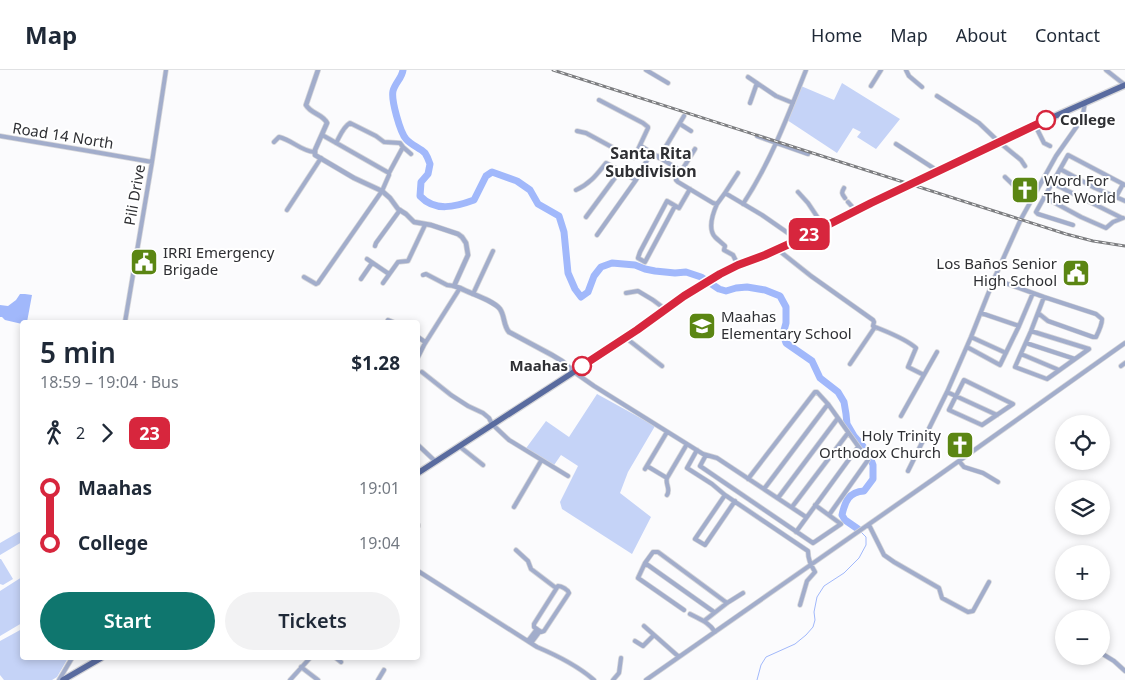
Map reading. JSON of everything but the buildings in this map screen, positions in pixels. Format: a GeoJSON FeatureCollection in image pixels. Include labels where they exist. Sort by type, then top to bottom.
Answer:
{"type":"FeatureCollection","features":[{"type":"Feature","properties":{"kind":"main road"},"geometry":{"type":"LineString","coordinates":[[420,472],[626,338],[712,278],[798,240],[1035,124],[1125,85]]}},
{"type":"Feature","properties":{"kind":"main road"},"geometry":{"type":"LineString","coordinates":[[63,680],[98,660]]}},
{"type":"Feature","properties":{"kind":"street","name":"Pili Drive"},"geometry":{"type":"LineString","coordinates":[[125,320],[166,70]]}},
{"type":"Feature","properties":{"kind":"street"},"geometry":{"type":"LineString","coordinates":[[314,152],[327,123],[324,118],[310,110],[306,105],[318,70]]}},
{"type":"Feature","properties":{"kind":"street"},"geometry":{"type":"LineString","coordinates":[[646,70],[668,82]]}},
{"type":"Feature","properties":{"kind":"street"},"geometry":{"type":"LineString","coordinates":[[743,204],[767,163],[806,70]]}},
{"type":"Feature","properties":{"kind":"street"},"geometry":{"type":"LineString","coordinates":[[872,86],[880,70]]}},
{"type":"Feature","properties":{"kind":"street"},"geometry":{"type":"LineString","coordinates":[[906,70],[909,76],[922,87]]}},
{"type":"Feature","properties":{"kind":"street"},"geometry":{"type":"LineString","coordinates":[[1106,70],[1125,85]]}},
{"type":"Feature","properties":{"kind":"street"},"geometry":{"type":"LineString","coordinates":[[748,77],[776,96],[792,103]]}},
{"type":"Feature","properties":{"kind":"street"},"geometry":{"type":"LineString","coordinates":[[750,103],[757,83]]}},
{"type":"Feature","properties":{"kind":"street"},"geometry":{"type":"LineString","coordinates":[[937,96],[979,123],[1025,166]]}},
{"type":"Feature","properties":{"kind":"street"},"geometry":{"type":"LineString","coordinates":[[577,131],[586,133],[634,158],[648,126],[599,100]]}},
{"type":"Feature","properties":{"kind":"street"},"geometry":{"type":"LineString","coordinates":[[908,471],[947,392],[1021,219],[1056,156],[1082,119],[1085,103]]}},
{"type":"Feature","properties":{"kind":"street"},"geometry":{"type":"LineString","coordinates":[[660,158],[684,116]]}},
{"type":"Feature","properties":{"kind":"street"},"geometry":{"type":"LineString","coordinates":[[336,143],[350,123],[384,142],[400,143],[411,154]]}},
{"type":"Feature","properties":{"kind":"street"},"geometry":{"type":"LineString","coordinates":[[680,124],[691,131]]}},
{"type":"Feature","properties":{"kind":"street"},"geometry":{"type":"LineString","coordinates":[[1035,124],[1044,143],[1050,146]]}},
{"type":"Feature","properties":{"kind":"street","name":"Road 14 North"},"geometry":{"type":"LineString","coordinates":[[0,136],[152,162]]}},
{"type":"Feature","properties":{"kind":"street"},"geometry":{"type":"LineString","coordinates":[[324,136],[388,172]]}},
{"type":"Feature","properties":{"kind":"street"},"geometry":{"type":"LineString","coordinates":[[757,136],[808,154]]}},
{"type":"Feature","properties":{"kind":"street"},"geometry":{"type":"LineString","coordinates":[[274,142],[279,137],[303,149],[314,152],[317,157],[382,191],[414,222],[431,225],[458,234],[466,243],[468,255],[454,286]]}},
{"type":"Feature","properties":{"kind":"street"},"geometry":{"type":"LineString","coordinates":[[896,144],[938,172]]}},
{"type":"Feature","properties":{"kind":"street"},"geometry":{"type":"LineString","coordinates":[[640,146],[681,171]]}},
{"type":"Feature","properties":{"kind":"street"},"geometry":{"type":"LineString","coordinates":[[304,277],[316,284],[318,283],[382,191],[389,175],[388,172],[403,147]]}},
{"type":"Feature","properties":{"kind":"street"},"geometry":{"type":"LineString","coordinates":[[695,149],[676,180],[713,203],[718,204]]}},
{"type":"Feature","properties":{"kind":"street"},"geometry":{"type":"LineString","coordinates":[[597,235],[636,180],[651,153]]}},
{"type":"Feature","properties":{"kind":"street"},"geometry":{"type":"LineString","coordinates":[[1073,225],[1036,212],[1068,156],[1124,184],[1116,197]]}},
{"type":"Feature","properties":{"kind":"street"},"geometry":{"type":"LineString","coordinates":[[287,210],[321,158]]}},
{"type":"Feature","properties":{"kind":"street"},"geometry":{"type":"LineString","coordinates":[[576,190],[593,180],[606,163],[636,180]]}},
{"type":"Feature","properties":{"kind":"street"},"geometry":{"type":"LineString","coordinates":[[1060,169],[1095,188],[1125,201]]}},
{"type":"Feature","properties":{"kind":"street"},"geometry":{"type":"LineString","coordinates":[[586,217],[620,171]]}},
{"type":"Feature","properties":{"kind":"street"},"geometry":{"type":"LineString","coordinates":[[738,173],[712,215],[714,236],[725,246],[724,250],[733,255],[738,265]]}},
{"type":"Feature","properties":{"kind":"street"},"geometry":{"type":"LineString","coordinates":[[1004,177],[1030,201]]}},
{"type":"Feature","properties":{"kind":"street"},"geometry":{"type":"LineString","coordinates":[[1052,183],[1124,219]]}},
{"type":"Feature","properties":{"kind":"street"},"geometry":{"type":"LineString","coordinates":[[844,188],[842,194],[856,211]]}},
{"type":"Feature","properties":{"kind":"street"},"geometry":{"type":"LineString","coordinates":[[674,206],[645,262],[638,258],[667,201],[679,208],[690,189]]}},
{"type":"Feature","properties":{"kind":"street"},"geometry":{"type":"LineString","coordinates":[[798,192],[824,227]]}},
{"type":"Feature","properties":{"kind":"street"},"geometry":{"type":"LineString","coordinates":[[725,194],[762,215],[798,240]]}},
{"type":"Feature","properties":{"kind":"street"},"geometry":{"type":"LineString","coordinates":[[1044,197],[1106,228],[1113,222],[1124,219]]}},
{"type":"Feature","properties":{"kind":"street"},"geometry":{"type":"LineString","coordinates":[[375,246],[400,210]]}},
{"type":"Feature","properties":{"kind":"street"},"geometry":{"type":"LineString","coordinates":[[383,283],[398,262],[408,261],[425,225]]}},
{"type":"Feature","properties":{"kind":"street"},"geometry":{"type":"LineString","coordinates":[[777,249],[873,320],[873,326],[875,327]]}},
{"type":"Feature","properties":{"kind":"street"},"geometry":{"type":"LineString","coordinates":[[473,294],[493,251]]}},
{"type":"Feature","properties":{"kind":"street"},"geometry":{"type":"LineString","coordinates":[[367,259],[389,274]]}},
{"type":"Feature","properties":{"kind":"street"},"geometry":{"type":"LineString","coordinates":[[361,279],[372,263]]}},
{"type":"Feature","properties":{"kind":"street"},"geometry":{"type":"LineString","coordinates":[[423,275],[426,274],[460,288],[497,307],[502,313],[506,328],[513,334],[552,355],[594,386],[667,432],[706,455],[717,458],[806,518]]}},
{"type":"Feature","properties":{"kind":"street"},"geometry":{"type":"LineString","coordinates":[[994,279],[1096,314],[1102,319],[1096,337],[1093,338],[1048,321],[1038,313]]}},
{"type":"Feature","properties":{"kind":"street"},"geometry":{"type":"LineString","coordinates":[[420,352],[460,288]]}},
{"type":"Feature","properties":{"kind":"street"},"geometry":{"type":"LineString","coordinates":[[626,294],[638,291],[665,309]]}},
{"type":"Feature","properties":{"kind":"street"},"geometry":{"type":"LineString","coordinates":[[967,347],[1000,365],[1034,294]]}},
{"type":"Feature","properties":{"kind":"street"},"geometry":{"type":"LineString","coordinates":[[1031,331],[1089,349],[1047,379],[1015,367],[1044,297]]}},
{"type":"Feature","properties":{"kind":"street"},"geometry":{"type":"LineString","coordinates":[[981,313],[1019,326]]}},
{"type":"Feature","properties":{"kind":"street"},"geometry":{"type":"LineString","coordinates":[[850,364],[875,327]]}},
{"type":"Feature","properties":{"kind":"street"},"geometry":{"type":"LineString","coordinates":[[875,327],[915,347],[916,351],[908,367],[924,375]]}},
{"type":"Feature","properties":{"kind":"street"},"geometry":{"type":"LineString","coordinates":[[971,337],[1006,354]]}},
{"type":"Feature","properties":{"kind":"street"},"geometry":{"type":"LineString","coordinates":[[420,338],[426,342]]}},
{"type":"Feature","properties":{"kind":"street"},"geometry":{"type":"LineString","coordinates":[[626,338],[662,366]]}},
{"type":"Feature","properties":{"kind":"street"},"geometry":{"type":"LineString","coordinates":[[1026,343],[1075,359]]}},
{"type":"Feature","properties":{"kind":"street"},"geometry":{"type":"LineString","coordinates":[[646,680],[1125,343]]}},
{"type":"Feature","properties":{"kind":"street"},"geometry":{"type":"LineString","coordinates":[[901,416],[937,352]]}},
{"type":"Feature","properties":{"kind":"street"},"geometry":{"type":"LineString","coordinates":[[1021,354],[1059,370]]}},
{"type":"Feature","properties":{"kind":"street"},"geometry":{"type":"LineString","coordinates":[[422,372],[451,395],[483,413],[508,440],[568,476]]}},
{"type":"Feature","properties":{"kind":"street"},"geometry":{"type":"LineString","coordinates":[[964,380],[1013,404],[997,415],[982,426],[950,410],[964,380]]}},
{"type":"Feature","properties":{"kind":"street"},"geometry":{"type":"LineString","coordinates":[[748,478],[815,392],[817,392],[828,404],[868,460],[829,515]]}},
{"type":"Feature","properties":{"kind":"street"},"geometry":{"type":"LineString","coordinates":[[947,392],[997,415]]}},
{"type":"Feature","properties":{"kind":"street"},"geometry":{"type":"LineString","coordinates":[[764,489],[828,404]]}},
{"type":"Feature","properties":{"kind":"street"},"geometry":{"type":"LineString","coordinates":[[778,498],[838,418]]}},
{"type":"Feature","properties":{"kind":"street"},"geometry":{"type":"LineString","coordinates":[[667,432],[646,468],[667,478]]}},
{"type":"Feature","properties":{"kind":"street"},"geometry":{"type":"LineString","coordinates":[[792,507],[848,432]]}},
{"type":"Feature","properties":{"kind":"street"},"geometry":{"type":"LineString","coordinates":[[667,495],[669,489],[666,481],[667,478],[687,444]]}},
{"type":"Feature","properties":{"kind":"street"},"geometry":{"type":"LineString","coordinates":[[459,446],[483,465]]}},
{"type":"Feature","properties":{"kind":"street"},"geometry":{"type":"LineString","coordinates":[[420,447],[435,461]]}},
{"type":"Feature","properties":{"kind":"street"},"geometry":{"type":"LineString","coordinates":[[796,532],[858,447]]}},
{"type":"Feature","properties":{"kind":"street"},"geometry":{"type":"LineString","coordinates":[[697,450],[687,468],[807,550],[810,565],[815,572],[806,581],[800,605]]}},
{"type":"Feature","properties":{"kind":"street"},"geometry":{"type":"LineString","coordinates":[[706,455],[700,466],[813,543],[841,524],[815,506]]}},
{"type":"Feature","properties":{"kind":"street"},"geometry":{"type":"LineString","coordinates":[[514,508],[541,460]]}},
{"type":"Feature","properties":{"kind":"street"},"geometry":{"type":"LineString","coordinates":[[959,461],[964,466],[983,472],[998,482]]}},
{"type":"Feature","properties":{"kind":"street"},"geometry":{"type":"LineString","coordinates":[[725,495],[695,540],[705,545],[735,501]]}},
{"type":"Feature","properties":{"kind":"street"},"geometry":{"type":"LineString","coordinates":[[868,525],[884,555],[939,588],[942,598],[968,612],[973,611],[990,582]]}},
{"type":"Feature","properties":{"kind":"street"},"geometry":{"type":"LineString","coordinates":[[516,550],[528,561],[531,569],[556,588]]}},
{"type":"Feature","properties":{"kind":"street"},"geometry":{"type":"LineString","coordinates":[[684,610],[638,578],[653,552],[658,552],[727,603]]}},
{"type":"Feature","properties":{"kind":"street"},"geometry":{"type":"LineString","coordinates":[[646,563],[714,612]]}},
{"type":"Feature","properties":{"kind":"street"},"geometry":{"type":"LineString","coordinates":[[420,572],[529,642],[568,662],[594,680]]}},
{"type":"Feature","properties":{"kind":"street"},"geometry":{"type":"LineString","coordinates":[[561,586],[569,591],[544,631],[538,630],[534,627],[534,624],[556,588],[561,586]]}},
{"type":"Feature","properties":{"kind":"street"},"geometry":{"type":"LineString","coordinates":[[704,621],[743,593]]}},
{"type":"Feature","properties":{"kind":"street"},"geometry":{"type":"LineString","coordinates":[[690,614],[710,625],[715,632]]}},
{"type":"Feature","properties":{"kind":"street"},"geometry":{"type":"LineString","coordinates":[[644,626],[679,657]]}},
{"type":"Feature","properties":{"kind":"street"},"geometry":{"type":"LineString","coordinates":[[529,642],[538,630]]}},
{"type":"Feature","properties":{"kind":"street"},"geometry":{"type":"LineString","coordinates":[[635,641],[643,646],[654,635]]}},
{"type":"Feature","properties":{"kind":"street"},"geometry":{"type":"LineString","coordinates":[[613,680],[619,673],[621,658]]}},
{"type":"Feature","properties":{"kind":"street"},"geometry":{"type":"LineString","coordinates":[[1110,659],[1125,670]]}},
{"type":"Feature","properties":{"kind":"street"},"geometry":{"type":"LineString","coordinates":[[59,680],[71,660]]}},
{"type":"Feature","properties":{"kind":"street"},"geometry":{"type":"LineString","coordinates":[[290,680],[308,660]]}},
{"type":"Feature","properties":{"kind":"street"},"geometry":{"type":"LineString","coordinates":[[301,667],[318,680]]}},
{"type":"Feature","properties":{"kind":"street"},"geometry":{"type":"LineString","coordinates":[[378,680],[384,670]]}},
{"type":"Feature","properties":{"kind":"shaded area"},"geometry":{"type":"Polygon","coordinates":[[[842,83],[900,119],[876,149],[857,137],[861,132],[853,128],[837,153],[787,120],[801,86],[834,100],[842,83]]]}},
{"type":"Feature","properties":{"kind":"shaded area"},"geometry":{"type":"Polygon","coordinates":[[[597,394],[655,426],[628,472],[620,493],[651,517],[632,554],[562,509],[560,502],[578,466],[561,455],[552,468],[524,451],[546,421],[569,437],[597,394]]]}},
{"type":"Feature","properties":{"kind":"shaded area"},"geometry":{"type":"Polygon","coordinates":[[[20,532],[20,543],[0,555],[0,543],[20,532]]]}},
{"type":"Feature","properties":{"kind":"shaded area"},"geometry":{"type":"Polygon","coordinates":[[[0,559],[13,579],[3,585],[0,584],[0,559]]]}},
{"type":"Feature","properties":{"kind":"shaded area"},"geometry":{"type":"Polygon","coordinates":[[[20,578],[20,624],[0,636],[0,591],[20,578]]]}},
{"type":"Feature","properties":{"kind":"shaded area"},"geometry":{"type":"Polygon","coordinates":[[[20,630],[20,660],[67,660],[57,677],[52,680],[4,680],[0,675],[0,641],[20,630]]]}},
{"type":"Feature","properties":{"kind":"water"},"geometry":{"type":"Polygon","coordinates":[[[20,294],[32,295],[27,320],[20,320],[20,324],[0,317],[0,305],[8,306],[20,294]]]}},
{"type":"Feature","properties":{"kind":"waterway"},"geometry":{"type":"LineString","coordinates":[[403,70],[393,91],[393,101],[401,130],[410,143],[425,153],[430,164],[428,174],[421,182],[420,196],[426,201],[439,206],[460,205],[474,200],[486,176],[492,172],[517,181],[530,190],[538,204],[559,216],[564,232],[568,273],[581,297],[588,292],[594,276],[601,267],[612,263],[635,265],[655,271],[686,272],[701,277],[719,289],[726,291],[747,287],[765,290],[780,296],[786,307],[786,323],[783,334],[786,343],[812,361],[820,378],[838,392],[844,402],[847,424],[854,436],[868,452],[873,465],[873,479],[864,491],[851,495],[842,515],[845,520],[858,529]]}},
{"type":"Feature","properties":{"kind":"waterway"},"geometry":{"type":"LineString","coordinates":[[757,680],[761,665],[766,657],[795,644],[813,627],[817,597],[824,586],[844,573],[859,558],[866,545],[866,537],[858,529]]}},
{"type":"Feature","properties":{"kind":"railway"},"geometry":{"type":"LineString","coordinates":[[553,70],[1066,234],[1125,246]]}},
{"type":"Feature","properties":{"kind":"bus line","name":"23"},"geometry":{"type":"LineString","coordinates":[[582,366],[684,296],[720,274],[798,240],[871,203],[1046,120]]}},
{"type":"Feature","properties":{"kind":"place","name":"College"},"geometry":{"type":"Point","coordinates":[1046,120]}},
{"type":"Feature","properties":{"kind":"place","name":"Word For The World"},"geometry":{"type":"Point","coordinates":[1025,190]}},
{"type":"Feature","properties":{"kind":"place","name":"IRRI Emergency Brigade"},"geometry":{"type":"Point","coordinates":[144,262]}},
{"type":"Feature","properties":{"kind":"place","name":"Los Baños Senior High School"},"geometry":{"type":"Point","coordinates":[1076,273]}},
{"type":"Feature","properties":{"kind":"place","name":"Maahas Elementary School"},"geometry":{"type":"Point","coordinates":[702,326]}},
{"type":"Feature","properties":{"kind":"place","name":"Maahas"},"geometry":{"type":"Point","coordinates":[582,366]}},
{"type":"Feature","properties":{"kind":"place","name":"Holy Trinity Orthodox Church"},"geometry":{"type":"Point","coordinates":[960,445]}},
{"type":"Feature","properties":{"kind":"district","name":"Santa Rita Subdivision"},"geometry":{"type":"Point","coordinates":[651,162]}}]}
